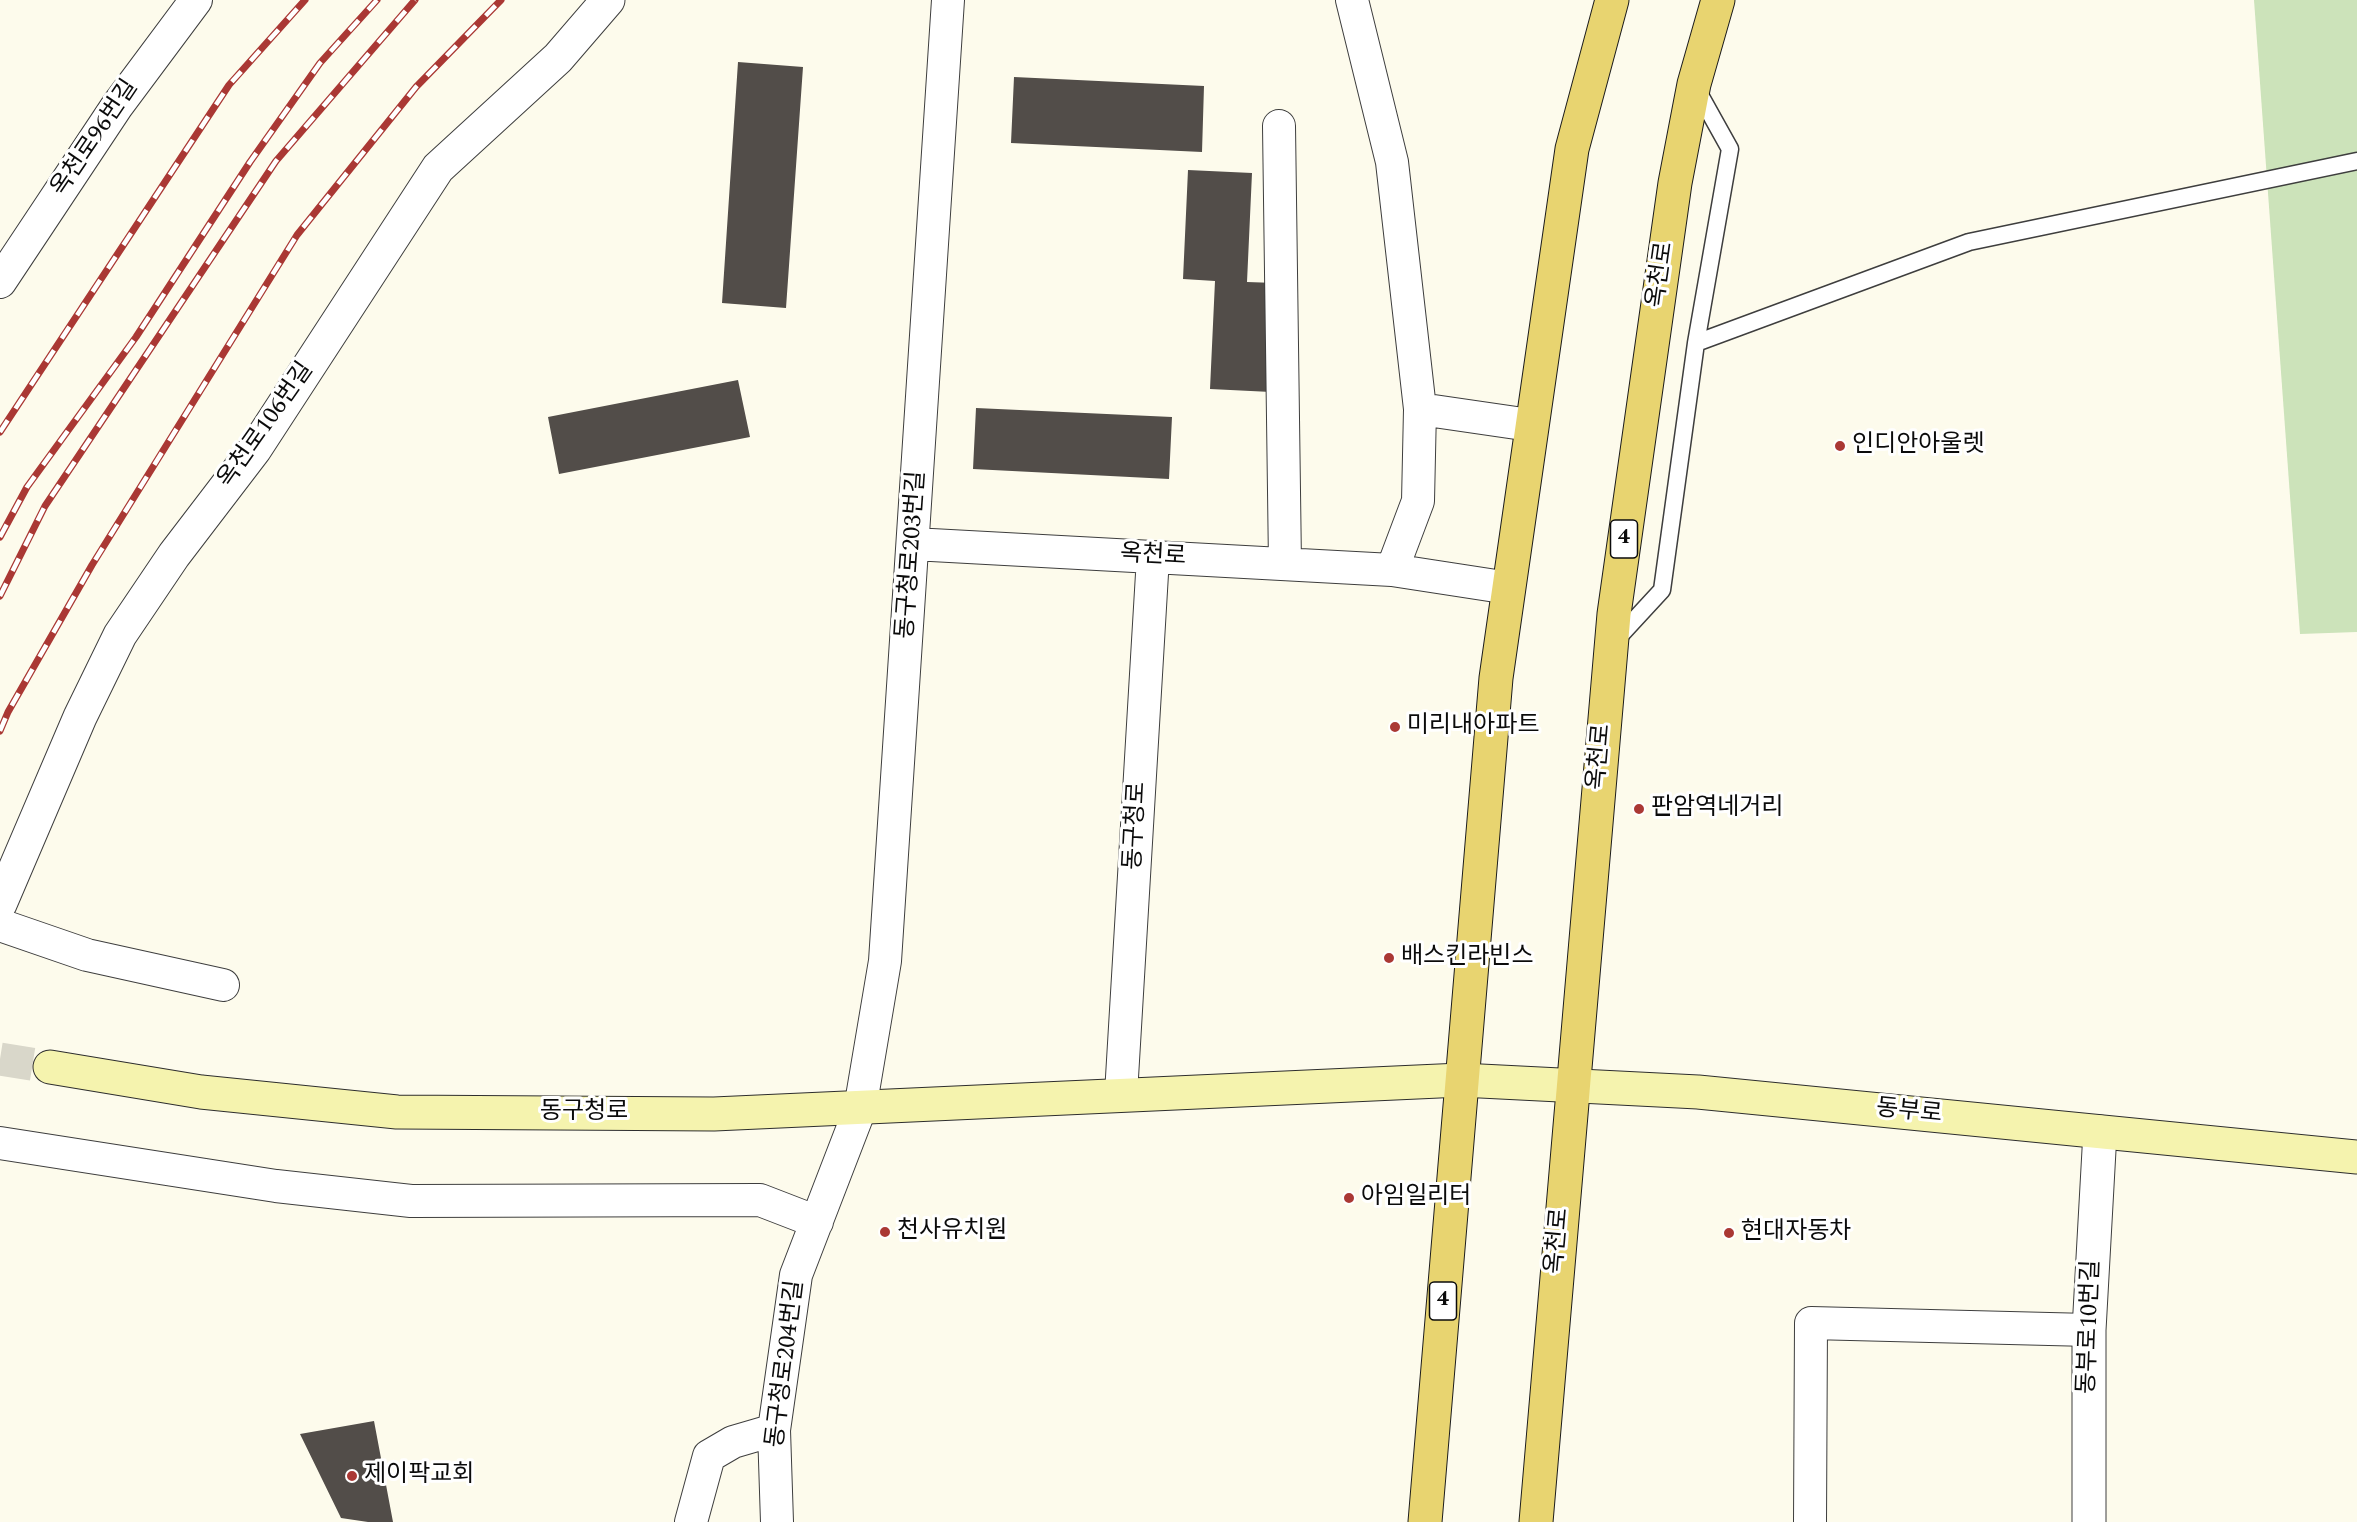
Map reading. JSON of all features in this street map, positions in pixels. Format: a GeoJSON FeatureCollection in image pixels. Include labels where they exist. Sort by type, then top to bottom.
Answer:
{"type":"FeatureCollection","features":[{"type":"Feature","properties":{"kind":"main road","name":"4"},"geometry":{"type":"LineString","coordinates":[[1425,1522],[1496,678],[1530,425],[1572,148],[1612,0]]}},
{"type":"Feature","properties":{"kind":"main road","name":"옥천로"},"geometry":{"type":"LineString","coordinates":[[1536,1522],[1611,645],[1675,183],[1694,84],[1718,0]]}},
{"type":"Feature","properties":{"kind":"main road","name":"동구청로"},"geometry":{"type":"LineString","coordinates":[[51,1067],[201,1092],[397,1112],[714,1114],[1461,1080]]}},
{"type":"Feature","properties":{"kind":"main road","name":"동부로"},"geometry":{"type":"LineString","coordinates":[[1461,1080],[1698,1092],[2357,1157]]}},
{"type":"Feature","properties":{"kind":"street","name":"옥천로96번길"},"geometry":{"type":"LineString","coordinates":[[0,282],[117,106],[196,0]]}},
{"type":"Feature","properties":{"kind":"street","name":"옥천로106번길"},"geometry":{"type":"LineString","coordinates":[[0,904],[80,717],[120,635],[174,555],[255,449],[438,168],[558,58],[608,0]]}},
{"type":"Feature","properties":{"kind":"street","name":"동구청로203번길"},"geometry":{"type":"LineString","coordinates":[[860,1109],[885,961],[948,0]]}},
{"type":"Feature","properties":{"kind":"street"},"geometry":{"type":"LineString","coordinates":[[1352,0],[1392,162],[1420,409],[1418,501],[1392,570]]}},
{"type":"Feature","properties":{"kind":"street"},"geometry":{"type":"LineString","coordinates":[[1280,126],[1285,564]]}},
{"type":"Feature","properties":{"kind":"street"},"geometry":{"type":"LineString","coordinates":[[1420,409],[1530,425]]}},
{"type":"Feature","properties":{"kind":"street","name":"옥천로"},"geometry":{"type":"LineString","coordinates":[[914,544],[1392,570],[1509,588]]}},
{"type":"Feature","properties":{"kind":"street","name":"동구청로"},"geometry":{"type":"LineString","coordinates":[[1121,1094],[1154,557]]}},
{"type":"Feature","properties":{"kind":"street"},"geometry":{"type":"LineString","coordinates":[[0,925],[87,955],[223,985]]}},
{"type":"Feature","properties":{"kind":"street","name":"동구청로204번길"},"geometry":{"type":"LineString","coordinates":[[777,1522],[774,1430],[796,1275],[860,1109]]}},
{"type":"Feature","properties":{"kind":"street","name":"동부로10번길"},"geometry":{"type":"LineString","coordinates":[[2089,1522],[2089,1330],[2100,1132]]}},
{"type":"Feature","properties":{"kind":"street"},"geometry":{"type":"LineString","coordinates":[[0,1143],[276,1186],[411,1201],[760,1200],[817,1222]]}},
{"type":"Feature","properties":{"kind":"street"},"geometry":{"type":"LineString","coordinates":[[1810,1522],[1811,1323],[2089,1330]]}},
{"type":"Feature","properties":{"kind":"street"},"geometry":{"type":"LineString","coordinates":[[691,1522],[709,1456],[733,1442],[774,1430]]}},
{"type":"Feature","properties":{"kind":"lane"},"geometry":{"type":"LineString","coordinates":[[1611,645],[1662,590],[1696,343],[1730,148],[1694,84]]}},
{"type":"Feature","properties":{"kind":"lane"},"geometry":{"type":"LineString","coordinates":[[1696,343],[1969,242],[2357,161]]}},
{"type":"Feature","properties":{"kind":"green space"},"geometry":{"type":"Polygon","coordinates":[[[2254,0],[2357,0],[2357,632],[2300,634],[2254,0]]]}},
{"type":"Feature","properties":{"kind":"building"},"geometry":{"type":"Polygon","coordinates":[[[738,62],[803,67],[786,308],[722,303],[738,62]]]}},
{"type":"Feature","properties":{"kind":"building"},"geometry":{"type":"Polygon","coordinates":[[[1014,77],[1204,86],[1202,152],[1011,143],[1014,77]]]}},
{"type":"Feature","properties":{"kind":"building"},"geometry":{"type":"Polygon","coordinates":[[[1188,170],[1252,173],[1247,282],[1276,283],[1271,392],[1210,389],[1215,281],[1183,279],[1188,170]]]}},
{"type":"Feature","properties":{"kind":"building"},"geometry":{"type":"Polygon","coordinates":[[[738,380],[750,437],[559,474],[548,417],[738,380]]]}},
{"type":"Feature","properties":{"kind":"building"},"geometry":{"type":"Polygon","coordinates":[[[976,408],[1172,417],[1169,479],[973,469],[976,408]]]}},
{"type":"Feature","properties":{"kind":"building","name":"제이팍교회"},"geometry":{"type":"Polygon","coordinates":[[[374,1421],[393,1522],[368,1522],[341,1518],[300,1434],[374,1421]]]}},
{"type":"Feature","properties":{"kind":"tunnel"},"geometry":{"type":"LineString","coordinates":[[0,1059],[50,1067]]}},
{"type":"Feature","properties":{"kind":"railway"},"geometry":{"type":"LineString","coordinates":[[0,432],[229,85],[305,0]]}},
{"type":"Feature","properties":{"kind":"railway"},"geometry":{"type":"LineString","coordinates":[[0,537],[27,487],[136,337],[250,162],[320,63],[377,0]]}},
{"type":"Feature","properties":{"kind":"railway"},"geometry":{"type":"LineString","coordinates":[[0,596],[45,506],[276,161],[415,0]]}},
{"type":"Feature","properties":{"kind":"railway"},"geometry":{"type":"LineString","coordinates":[[0,731],[8,712],[92,565],[297,235],[416,87],[501,0]]}},
{"type":"Feature","properties":{"kind":"place","name":"인디안아울렛"},"geometry":{"type":"Point","coordinates":[1840,446]}},
{"type":"Feature","properties":{"kind":"place","name":"미리내아파트"},"geometry":{"type":"Point","coordinates":[1395,727]}},
{"type":"Feature","properties":{"kind":"place","name":"판암역네거리"},"geometry":{"type":"Point","coordinates":[1639,809]}},
{"type":"Feature","properties":{"kind":"place","name":"배스킨라빈스"},"geometry":{"type":"Point","coordinates":[1389,958]}},
{"type":"Feature","properties":{"kind":"place","name":"아임일리터"},"geometry":{"type":"Point","coordinates":[1349,1198]}},
{"type":"Feature","properties":{"kind":"place","name":"천사유치원"},"geometry":{"type":"Point","coordinates":[885,1232]}},
{"type":"Feature","properties":{"kind":"place","name":"현대자동차"},"geometry":{"type":"Point","coordinates":[1729,1233]}},
{"type":"Feature","properties":{"kind":"place","name":"제이팍교회"},"geometry":{"type":"Point","coordinates":[352,1476]}}]}
